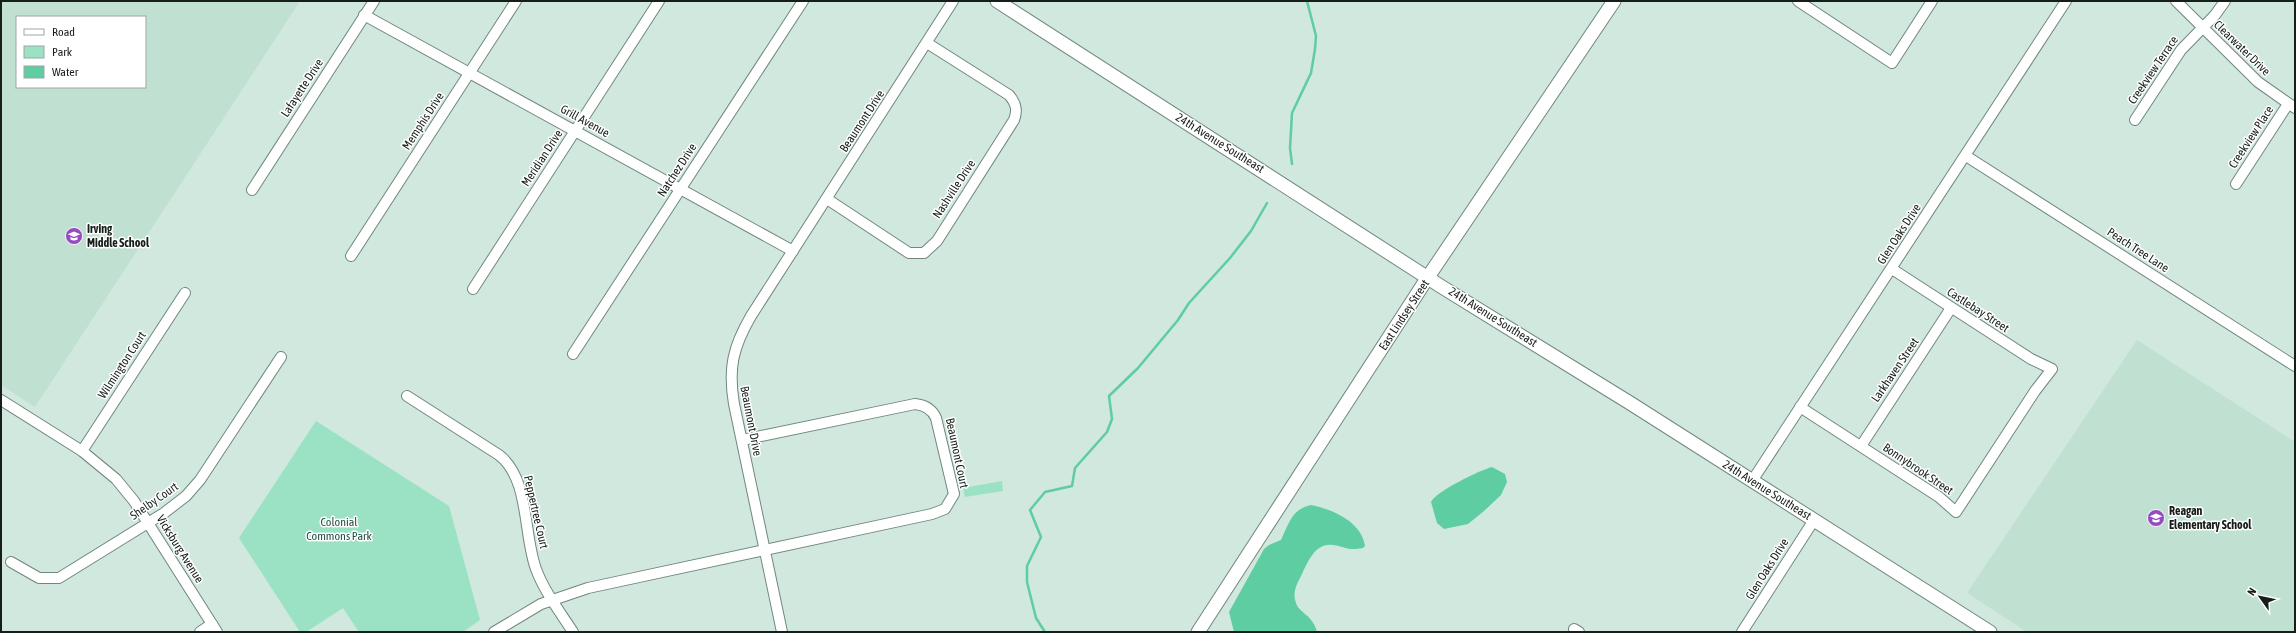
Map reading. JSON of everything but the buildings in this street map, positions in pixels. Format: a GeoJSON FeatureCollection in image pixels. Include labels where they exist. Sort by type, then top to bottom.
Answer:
{"type":"FeatureCollection","features":[{"type":"Feature","properties":{"kind":"street","name":"Lafayette Drive"},"geometry":{"type":"LineString","coordinates":[[252,190],[374,1]]}},
{"type":"Feature","properties":{"kind":"street","name":"Memphis Drive"},"geometry":{"type":"LineString","coordinates":[[351,256],[516,1]]}},
{"type":"Feature","properties":{"kind":"street","name":"Meridian Drive"},"geometry":{"type":"LineString","coordinates":[[473,289],[659,1]]}},
{"type":"Feature","properties":{"kind":"street","name":"Natchez Drive"},"geometry":{"type":"LineString","coordinates":[[573,354],[803,1]]}},
{"type":"Feature","properties":{"kind":"street","name":"Beaumont Drive"},"geometry":{"type":"LineString","coordinates":[[782,632],[731,386],[733,355],[742,331],[928,43],[953,1]]}},
{"type":"Feature","properties":{"kind":"street","name":"24th Avenue Southeast"},"geometry":{"type":"LineString","coordinates":[[997,1],[1428,277],[1990,632]]}},
{"type":"Feature","properties":{"kind":"street","name":"East Lindsey Street"},"geometry":{"type":"LineString","coordinates":[[1198,632],[1428,277],[1614,1]]}},
{"type":"Feature","properties":{"kind":"street"},"geometry":{"type":"LineString","coordinates":[[1798,1],[1892,63],[1932,1]]}},
{"type":"Feature","properties":{"kind":"street","name":"Glen Oaks Drive"},"geometry":{"type":"LineString","coordinates":[[1752,481],[2066,1]]}},
{"type":"Feature","properties":{"kind":"street","name":"Clearwater Drive"},"geometry":{"type":"LineString","coordinates":[[2176,1],[2258,82],[2291,106]]}},
{"type":"Feature","properties":{"kind":"street","name":"Creekview Terrace"},"geometry":{"type":"LineString","coordinates":[[2135,120],[2175,57],[2215,15],[2225,1]]}},
{"type":"Feature","properties":{"kind":"street","name":"Grill Avenue"},"geometry":{"type":"LineString","coordinates":[[364,15],[793,250]]}},
{"type":"Feature","properties":{"kind":"street","name":"Nashville Drive"},"geometry":{"type":"LineString","coordinates":[[827,199],[892,242],[914,254],[924,253],[933,246],[1014,120],[1016,105],[1009,95],[928,43]]}},
{"type":"Feature","properties":{"kind":"street","name":"Creekview Place"},"geometry":{"type":"LineString","coordinates":[[2236,184],[2291,106]]}},
{"type":"Feature","properties":{"kind":"street","name":"Peach Tree Lane"},"geometry":{"type":"LineString","coordinates":[[1966,156],[2295,366]]}},
{"type":"Feature","properties":{"kind":"street","name":"Castlebay Street"},"geometry":{"type":"LineString","coordinates":[[1892,269],[2031,359],[2052,369]]}},
{"type":"Feature","properties":{"kind":"street","name":"Wilmington Court"},"geometry":{"type":"LineString","coordinates":[[82,451],[185,292]]}},
{"type":"Feature","properties":{"kind":"street","name":"Larkhaven Street"},"geometry":{"type":"LineString","coordinates":[[1861,446],[1951,308]]}},
{"type":"Feature","properties":{"kind":"street","name":"Shelby Court"},"geometry":{"type":"LineString","coordinates":[[11,562],[39,578],[59,578],[147,523],[186,496],[200,480],[281,356]]}},
{"type":"Feature","properties":{"kind":"street","name":"Bonnybrook Street"},"geometry":{"type":"LineString","coordinates":[[1800,407],[1939,497],[1956,512],[2035,391],[2052,369]]}},
{"type":"Feature","properties":{"kind":"street","name":"Peppertree Court"},"geometry":{"type":"LineString","coordinates":[[407,396],[499,455],[509,465],[520,490],[536,568],[572,632]]}},
{"type":"Feature","properties":{"kind":"street","name":"Vicksburg Avenue"},"geometry":{"type":"LineString","coordinates":[[1,400],[82,451],[116,479],[134,501],[214,628]]}},
{"type":"Feature","properties":{"kind":"street","name":"Beaumont Court"},"geometry":{"type":"LineString","coordinates":[[742,440],[915,404],[922,405],[931,410],[936,418],[954,494],[949,505],[940,512],[764,551]]}},
{"type":"Feature","properties":{"kind":"street","name":"Glen Oaks Drive"},"geometry":{"type":"LineString","coordinates":[[1742,632],[1814,520]]}},
{"type":"Feature","properties":{"kind":"street"},"geometry":{"type":"LineString","coordinates":[[494,632],[553,600],[616,581],[764,551]]}},
{"type":"Feature","properties":{"kind":"street"},"geometry":{"type":"LineString","coordinates":[[200,632],[214,628]]}},
{"type":"Feature","properties":{"kind":"shaded area","name":"Irving Middle School"},"geometry":{"type":"Polygon","coordinates":[[[1,1],[300,1],[35,407],[1,385],[1,1]]]}},
{"type":"Feature","properties":{"kind":"shaded area","name":"Reagan Elementary School"},"geometry":{"type":"Polygon","coordinates":[[[2137,340],[2295,442],[2295,632],[2027,632],[1967,593],[2137,340]]]}},
{"type":"Feature","properties":{"kind":"green space","name":"Colonial Commons Park"},"geometry":{"type":"Polygon","coordinates":[[[316,421],[449,506],[480,620],[463,632],[359,632],[343,608],[306,632],[300,632],[239,538],[316,421]]]}},
{"type":"Feature","properties":{"kind":"green space"},"geometry":{"type":"Polygon","coordinates":[[[1002,481],[1003,491],[965,497],[963,488],[1002,481]]]}},
{"type":"Feature","properties":{"kind":"water"},"geometry":{"type":"Polygon","coordinates":[[[1492,467],[1505,474],[1507,482],[1501,495],[1468,524],[1444,529],[1437,523],[1431,502],[1434,498],[1458,482],[1492,467]]]}},
{"type":"Feature","properties":{"kind":"water"},"geometry":{"type":"Polygon","coordinates":[[[1311,505],[1337,513],[1345,518],[1358,530],[1363,538],[1365,546],[1363,548],[1354,549],[1333,545],[1322,546],[1317,549],[1307,564],[1298,581],[1295,599],[1300,609],[1315,626],[1317,632],[1234,632],[1229,612],[1264,549],[1281,540],[1295,513],[1311,505]]]}},
{"type":"Feature","properties":{"kind":"waterway"},"geometry":{"type":"LineString","coordinates":[[1292,164],[1290,148],[1292,113],[1311,73],[1315,49],[1316,36],[1307,1]]}},
{"type":"Feature","properties":{"kind":"waterway"},"geometry":{"type":"LineString","coordinates":[[1045,632],[1036,618],[1027,582],[1027,566],[1041,537],[1030,510],[1045,492],[1072,486],[1075,468],[1107,432],[1112,419],[1109,396],[1138,368],[1178,320],[1189,303],[1230,258],[1251,231],[1267,203]]}},
{"type":"Feature","properties":{"kind":"place","name":"Irving Middle School"},"geometry":{"type":"Point","coordinates":[74,236]}},
{"type":"Feature","properties":{"kind":"place","name":"Reagan Elementary School"},"geometry":{"type":"Point","coordinates":[2156,518]}}]}
